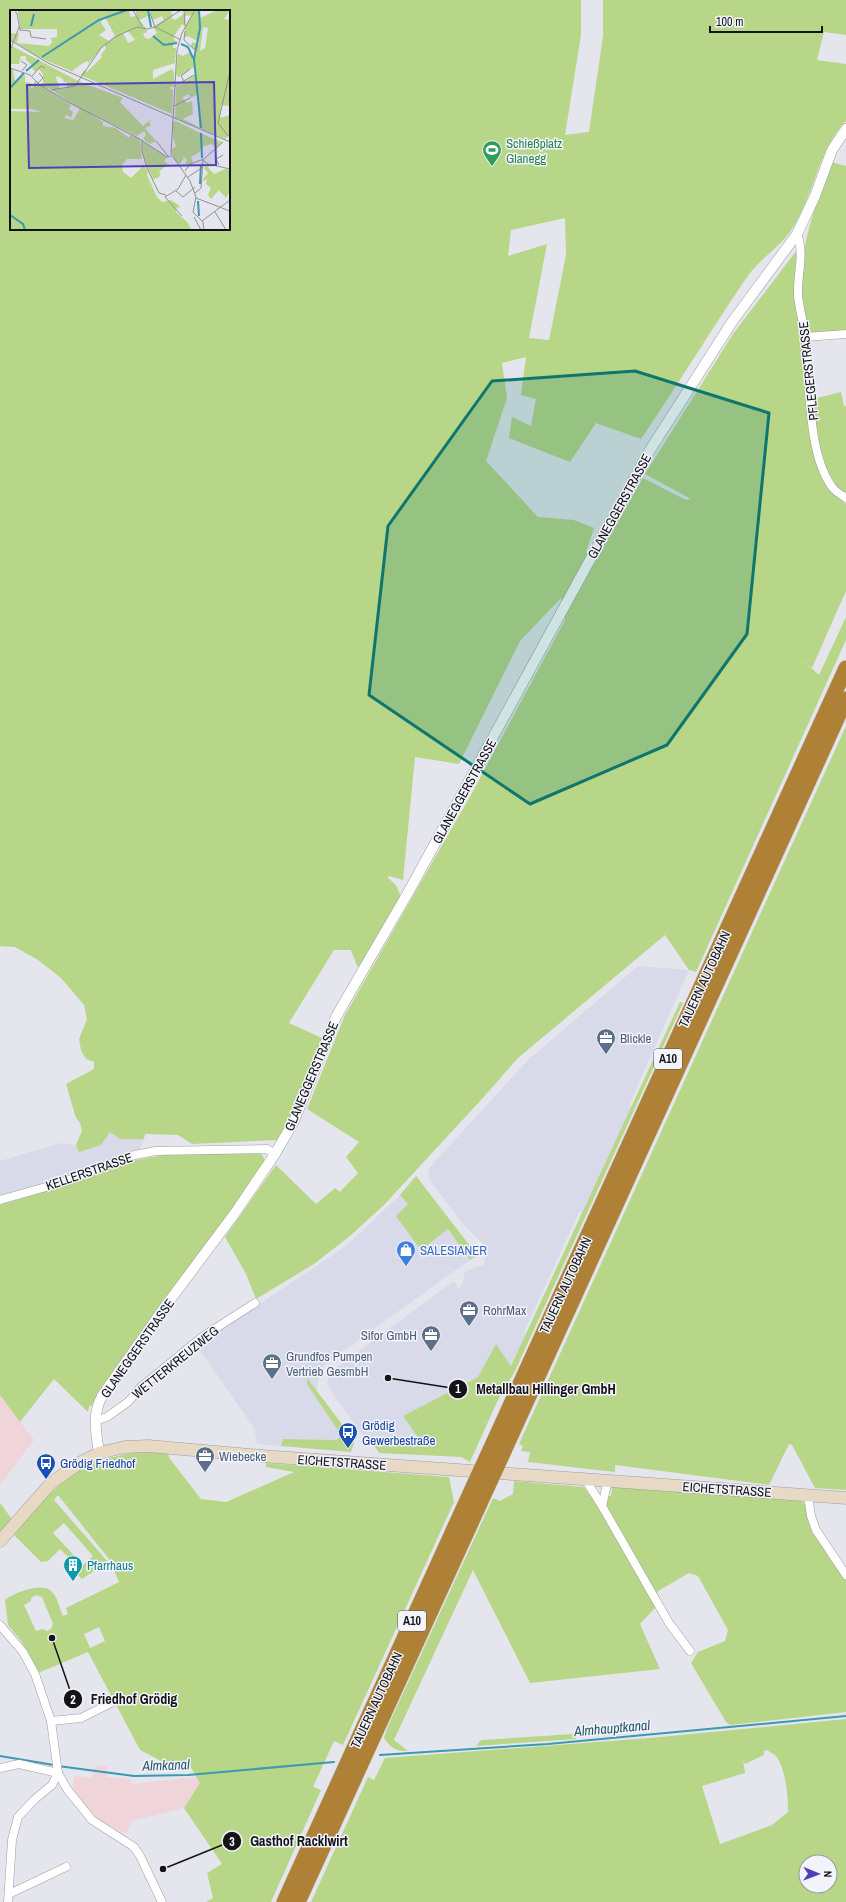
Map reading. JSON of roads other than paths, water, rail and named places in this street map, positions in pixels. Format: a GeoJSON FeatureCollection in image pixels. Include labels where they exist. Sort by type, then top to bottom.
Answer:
{"type":"FeatureCollection","features":[{"type":"Feature","properties":{"kind":"highway","name":"TAUERN AUTOBAHN"},"geometry":{"type":"LineString","coordinates":[[497,1450],[846,668]]}},
{"type":"Feature","properties":{"kind":"highway","name":"TAUERN AUTOBAHN"},"geometry":{"type":"LineString","coordinates":[[298,1902],[356,1760],[480,1487],[846,700]]}},
{"type":"Feature","properties":{"kind":"highway","name":"TAUERN AUTOBAHN"},"geometry":{"type":"LineString","coordinates":[[284,1902],[356,1760]]}},
{"type":"Feature","properties":{"kind":"main road","name":"EICHETSTRASSE"},"geometry":{"type":"LineString","coordinates":[[0,1541],[51,1483],[81,1462],[99,1453],[125,1446],[148,1446],[262,1456],[846,1498]]}},
{"type":"Feature","properties":{"kind":"street","name":"GLANEGGERSTRASSE"},"geometry":{"type":"LineString","coordinates":[[99,1453],[95,1421],[96,1409],[102,1396],[167,1304],[235,1213],[275,1154],[294,1121],[336,1017],[413,884],[650,450],[732,322],[797,234],[815,196],[832,150],[846,129]]}},
{"type":"Feature","properties":{"kind":"street","name":"PFLEGERSTRASSE"},"geometry":{"type":"LineString","coordinates":[[797,234],[802,248],[798,277],[798,295],[805,337],[811,414],[819,455],[831,484],[846,498]]}},
{"type":"Feature","properties":{"kind":"street"},"geometry":{"type":"LineString","coordinates":[[805,337],[846,334]]}},
{"type":"Feature","properties":{"kind":"street","name":"KELLERSTRASSE"},"geometry":{"type":"LineString","coordinates":[[0,1200],[64,1182],[130,1156],[155,1151],[268,1149],[275,1154]]}},
{"type":"Feature","properties":{"kind":"street","name":"WETTERKREUZWEG"},"geometry":{"type":"LineString","coordinates":[[95,1421],[107,1417],[128,1402],[141,1387],[202,1337],[255,1303]]}},
{"type":"Feature","properties":{"kind":"street"},"geometry":{"type":"LineString","coordinates":[[585,1479],[669,1623],[690,1651]]}},
{"type":"Feature","properties":{"kind":"street"},"geometry":{"type":"LineString","coordinates":[[602,1506],[608,1480]]}},
{"type":"Feature","properties":{"kind":"street"},"geometry":{"type":"LineString","coordinates":[[808,1495],[811,1516],[816,1530],[846,1575]]}},
{"type":"Feature","properties":{"kind":"street"},"geometry":{"type":"LineString","coordinates":[[0,1625],[23,1652],[35,1674],[51,1721],[57,1768],[67,1788],[92,1820],[134,1847],[140,1856],[162,1902]]}},
{"type":"Feature","properties":{"kind":"street"},"geometry":{"type":"LineString","coordinates":[[51,1721],[81,1718],[113,1702]]}},
{"type":"Feature","properties":{"kind":"street"},"geometry":{"type":"LineString","coordinates":[[0,1768],[18,1764],[57,1768]]}},
{"type":"Feature","properties":{"kind":"street"},"geometry":{"type":"LineString","coordinates":[[9,1898],[12,1840],[18,1817],[35,1798],[52,1785],[57,1768]]}},
{"type":"Feature","properties":{"kind":"street"},"geometry":{"type":"LineString","coordinates":[[9,1898],[66,1867]]}},
{"type":"Feature","properties":{"kind":"waterway","name":"Almhauptkanal"},"geometry":{"type":"LineString","coordinates":[[380,1755],[548,1744],[846,1716]]}},
{"type":"Feature","properties":{"kind":"waterway","name":"Almkanal"},"geometry":{"type":"LineString","coordinates":[[0,1756],[54,1765]]}},
{"type":"Feature","properties":{"kind":"waterway","name":"Almkanal"},"geometry":{"type":"LineString","coordinates":[[58,1766],[134,1776],[188,1775],[334,1762]]}},
{"type":"Feature","properties":{"kind":"place","name":"Schießplatz Glanegg"},"geometry":{"type":"Point","coordinates":[492,167]}},
{"type":"Feature","properties":{"kind":"place","name":"Blickle"},"geometry":{"type":"Point","coordinates":[606,1055]}},
{"type":"Feature","properties":{"kind":"place","name":"SALESIANER"},"geometry":{"type":"Point","coordinates":[406,1267]}},
{"type":"Feature","properties":{"kind":"place","name":"RohrMax"},"geometry":{"type":"Point","coordinates":[469,1327]}},
{"type":"Feature","properties":{"kind":"place","name":"Sifor GmbH"},"geometry":{"type":"Point","coordinates":[431,1352]}},
{"type":"Feature","properties":{"kind":"place","name":"Metallbau Hillinger GmbH"},"geometry":{"type":"Point","coordinates":[388,1378]}},
{"type":"Feature","properties":{"kind":"place","name":"Grundfos Pumpen Vertrieb GesmbH"},"geometry":{"type":"Point","coordinates":[272,1380]}},
{"type":"Feature","properties":{"kind":"place","name":"Grödig Gewerbestraße"},"geometry":{"type":"Point","coordinates":[348,1449]}},
{"type":"Feature","properties":{"kind":"place","name":"Wiebecke"},"geometry":{"type":"Point","coordinates":[205,1473]}},
{"type":"Feature","properties":{"kind":"place","name":"Grödig Friedhof"},"geometry":{"type":"Point","coordinates":[46,1480]}},
{"type":"Feature","properties":{"kind":"place","name":"Pfarrhaus"},"geometry":{"type":"Point","coordinates":[73,1582]}},
{"type":"Feature","properties":{"kind":"place","name":"Friedhof Grödig"},"geometry":{"type":"Point","coordinates":[52,1638]}},
{"type":"Feature","properties":{"kind":"place","name":"Gasthof Racklwirt"},"geometry":{"type":"Point","coordinates":[163,1869]}}]}
